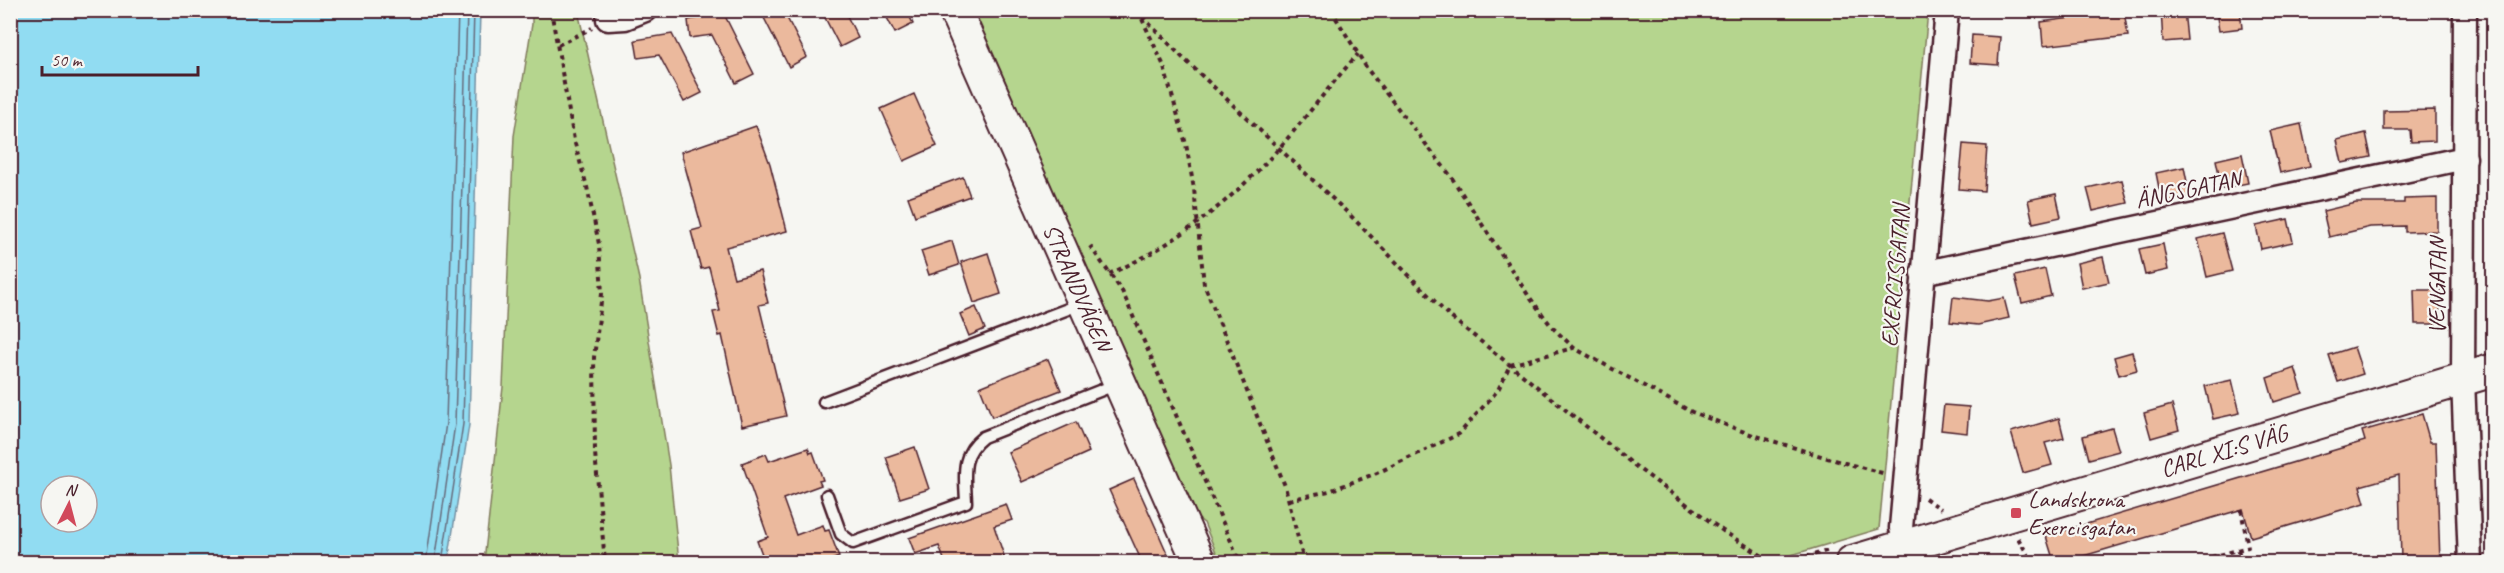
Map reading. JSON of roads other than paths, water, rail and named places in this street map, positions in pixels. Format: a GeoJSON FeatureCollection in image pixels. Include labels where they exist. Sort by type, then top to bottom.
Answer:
{"type":"FeatureCollection","features":[{"type":"Feature","properties":{"kind":"street"},"geometry":{"type":"LineString","coordinates":[[608,18],[625,18],[645,10]]}},
{"type":"Feature","properties":{"kind":"street","name":"STRANDVÄGEN"},"geometry":{"type":"LineString","coordinates":[[955,10],[1199,562]]}},
{"type":"Feature","properties":{"kind":"street","name":"EXERCISGATAN"},"geometry":{"type":"LineString","coordinates":[[1907,555],[1901,528],[1904,478],[1947,10]]}},
{"type":"Feature","properties":{"kind":"street","name":"VENGATAN"},"geometry":{"type":"LineString","coordinates":[[2465,10],[2463,379],[2470,562]]}},
{"type":"Feature","properties":{"kind":"street","name":"ÄNGSGATAN"},"geometry":{"type":"LineString","coordinates":[[1922,273],[2464,158]]}},
{"type":"Feature","properties":{"kind":"street","name":"CARL XI:S VÄG"},"geometry":{"type":"LineString","coordinates":[[1852,562],[1907,555],[2493,370]]}},
{"type":"Feature","properties":{"kind":"lane"},"geometry":{"type":"LineString","coordinates":[[824,402],[1084,303]]}},
{"type":"Feature","properties":{"kind":"lane"},"geometry":{"type":"LineString","coordinates":[[827,495],[841,534],[853,543],[966,502],[966,458],[972,446],[983,437],[1120,383]]}},
{"type":"Feature","properties":{"kind":"water"},"geometry":{"type":"Polygon","coordinates":[[[10,11],[480,11],[469,425],[448,562],[11,562],[10,11]]]}},
{"type":"Feature","properties":{"kind":"place","name":"Landskrona Exercisgatan"},"geometry":{"type":"Point","coordinates":[2016,513]}}]}
